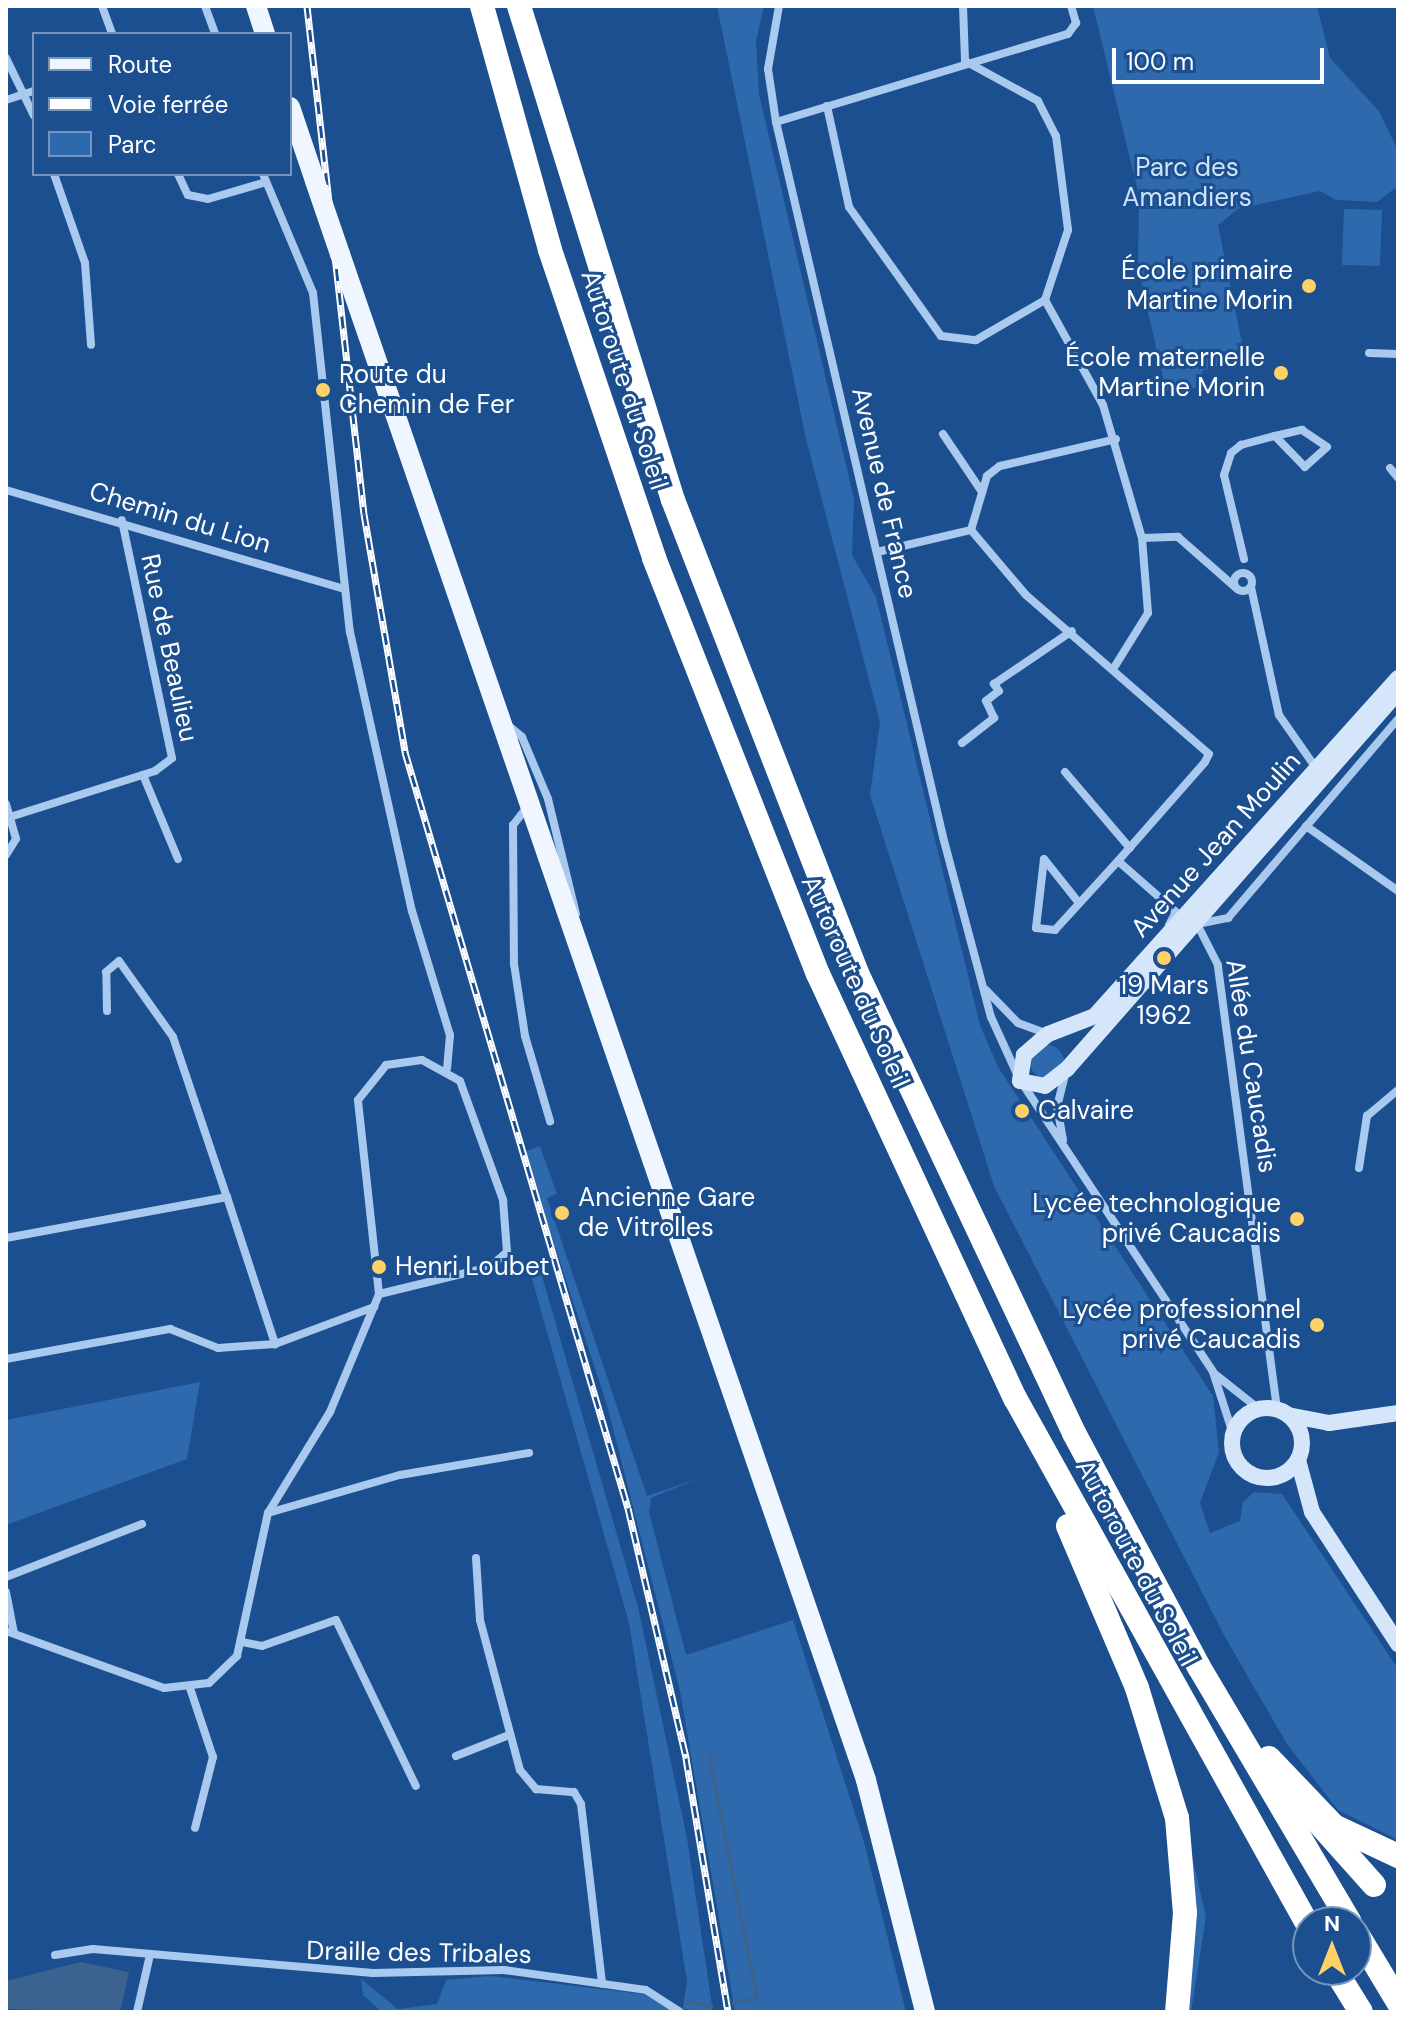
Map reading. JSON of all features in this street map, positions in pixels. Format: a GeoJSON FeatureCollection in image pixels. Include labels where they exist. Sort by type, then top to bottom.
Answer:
{"type":"FeatureCollection","features":[{"type":"Feature","properties":{"kind":"highway","name":"Autoroute du Soleil"},"geometry":{"type":"LineString","coordinates":[[482,6],[550,250],[691,655],[818,974],[1015,1398],[1297,1906]]}},
{"type":"Feature","properties":{"kind":"highway","name":"Autoroute du Soleil"},"geometry":{"type":"LineString","coordinates":[[519,6],[673,500],[805,847],[1006,1298],[1199,1667],[1341,1906]]}},
{"type":"Feature","properties":{"kind":"highway"},"geometry":{"type":"LineString","coordinates":[[1015,1398],[1165,1770],[1183,1865],[1177,2012]]}},
{"type":"Feature","properties":{"kind":"highway"},"geometry":{"type":"LineString","coordinates":[[1199,1667],[1269,1758],[1312,1823],[1374,1885]]}},
{"type":"Feature","properties":{"kind":"highway"},"geometry":{"type":"LineString","coordinates":[[1269,1758],[1334,1826],[1398,1856]]}},
{"type":"Feature","properties":{"kind":"highway"},"geometry":{"type":"LineString","coordinates":[[1372,1959],[1398,2002]]}},
{"type":"Feature","properties":{"kind":"highway"},"geometry":{"type":"LineString","coordinates":[[1345,1986],[1361,2012]]}},
{"type":"Feature","properties":{"kind":"main road"},"geometry":{"type":"LineString","coordinates":[[256,6],[264,32]]}},
{"type":"Feature","properties":{"kind":"main road"},"geometry":{"type":"LineString","coordinates":[[292,113],[528,806],[866,1780],[925,2012]]}},
{"type":"Feature","properties":{"kind":"street"},"geometry":{"type":"LineString","coordinates":[[102,6],[111,32]]}},
{"type":"Feature","properties":{"kind":"street"},"geometry":{"type":"LineString","coordinates":[[205,6],[214,32]]}},
{"type":"Feature","properties":{"kind":"street","name":"Avenue de France"},"geometry":{"type":"LineString","coordinates":[[779,6],[768,53],[776,122],[983,986],[1019,1077],[1213,1372]]}},
{"type":"Feature","properties":{"kind":"street"},"geometry":{"type":"LineString","coordinates":[[963,6],[965,61]]}},
{"type":"Feature","properties":{"kind":"street"},"geometry":{"type":"LineString","coordinates":[[776,122],[965,61],[1068,34],[1076,23],[1071,6]]}},
{"type":"Feature","properties":{"kind":"street"},"geometry":{"type":"LineString","coordinates":[[6,58],[19,96],[32,113]]}},
{"type":"Feature","properties":{"kind":"street"},"geometry":{"type":"LineString","coordinates":[[827,106],[849,207],[934,330],[954,342],[976,340],[1045,300],[1068,230],[1052,122],[1028,94],[965,61]]}},
{"type":"Feature","properties":{"kind":"street"},"geometry":{"type":"LineString","coordinates":[[6,100],[32,92]]}},
{"type":"Feature","properties":{"kind":"street"},"geometry":{"type":"LineString","coordinates":[[55,176],[85,263],[91,345]]}},
{"type":"Feature","properties":{"kind":"street"},"geometry":{"type":"LineString","coordinates":[[179,176],[188,195],[208,199],[265,178],[313,293],[342,588],[374,753],[450,1035],[447,1068]]}},
{"type":"Feature","properties":{"kind":"street"},"geometry":{"type":"LineString","coordinates":[[1045,300],[1103,405],[1116,439],[1142,538],[1148,613],[1115,666]]}},
{"type":"Feature","properties":{"kind":"street"},"geometry":{"type":"LineString","coordinates":[[1369,353],[1398,354]]}},
{"type":"Feature","properties":{"kind":"street"},"geometry":{"type":"LineString","coordinates":[[1238,589],[1244,559],[1224,475],[1241,445],[1275,436],[1302,430],[1327,447],[1305,467],[1275,436]]}},
{"type":"Feature","properties":{"kind":"street"},"geometry":{"type":"LineString","coordinates":[[943,434],[982,492]]}},
{"type":"Feature","properties":{"kind":"street"},"geometry":{"type":"LineString","coordinates":[[971,530],[982,492],[1000,466],[1116,439]]}},
{"type":"Feature","properties":{"kind":"street"},"geometry":{"type":"LineString","coordinates":[[1390,468],[1398,478]]}},
{"type":"Feature","properties":{"kind":"street","name":"Chemin du Lion"},"geometry":{"type":"LineString","coordinates":[[6,490],[122,520],[342,588]]}},
{"type":"Feature","properties":{"kind":"street","name":"Rue de Beaulieu"},"geometry":{"type":"LineString","coordinates":[[13,816],[169,764],[172,753],[122,520]]}},
{"type":"Feature","properties":{"kind":"street"},"geometry":{"type":"LineString","coordinates":[[877,552],[971,530]]}},
{"type":"Feature","properties":{"kind":"street"},"geometry":{"type":"LineString","coordinates":[[971,530],[1026,595],[1115,666],[1209,754],[1130,848],[1055,930],[1036,928],[1044,859],[1079,903]]}},
{"type":"Feature","properties":{"kind":"street"},"geometry":{"type":"LineString","coordinates":[[1142,538],[1178,537],[1238,589],[1256,612]]}},
{"type":"Feature","properties":{"kind":"street"},"geometry":{"type":"LineString","coordinates":[[1215,570],[1241,574],[1251,587],[1279,715],[1320,774]]}},
{"type":"Feature","properties":{"kind":"street"},"geometry":{"type":"LineString","coordinates":[[1238,589],[1251,587]]}},
{"type":"Feature","properties":{"kind":"street"},"geometry":{"type":"LineString","coordinates":[[962,743],[994,718],[986,701],[999,691],[994,684],[1072,631]]}},
{"type":"Feature","properties":{"kind":"street","name":"Avenue Jean Moulin"},"geometry":{"type":"LineString","coordinates":[[1071,1063],[1197,924],[1398,678]]}},
{"type":"Feature","properties":{"kind":"street","name":"Avenue Jean Moulin"},"geometry":{"type":"LineString","coordinates":[[1054,1034],[1095,1016],[1398,692]]}},
{"type":"Feature","properties":{"kind":"street"},"geometry":{"type":"LineString","coordinates":[[499,718],[522,737],[548,799],[584,966]]}},
{"type":"Feature","properties":{"kind":"street","name":"Avenue Jean Moulin"},"geometry":{"type":"LineString","coordinates":[[1197,924],[1228,918],[1398,719]]}},
{"type":"Feature","properties":{"kind":"street"},"geometry":{"type":"LineString","coordinates":[[1065,772],[1130,848]]}},
{"type":"Feature","properties":{"kind":"street"},"geometry":{"type":"LineString","coordinates":[[143,775],[178,859]]}},
{"type":"Feature","properties":{"kind":"street"},"geometry":{"type":"LineString","coordinates":[[6,804],[13,816],[16,839],[6,855]]}},
{"type":"Feature","properties":{"kind":"street"},"geometry":{"type":"LineString","coordinates":[[528,806],[513,825],[514,964],[525,1036],[550,1121]]}},
{"type":"Feature","properties":{"kind":"street"},"geometry":{"type":"LineString","coordinates":[[1306,826],[1398,891]]}},
{"type":"Feature","properties":{"kind":"street"},"geometry":{"type":"LineString","coordinates":[[1118,861],[1176,912],[1160,943]]}},
{"type":"Feature","properties":{"kind":"street","name":"Allée du Caucadis"},"geometry":{"type":"LineString","coordinates":[[1197,924],[1218,965],[1282,1412]]}},
{"type":"Feature","properties":{"kind":"street"},"geometry":{"type":"LineString","coordinates":[[107,1011],[106,972],[119,961],[173,1037],[275,1344]]}},
{"type":"Feature","properties":{"kind":"street","name":"Avenue de France"},"geometry":{"type":"LineString","coordinates":[[983,986],[1018,1023],[1054,1034]]}},
{"type":"Feature","properties":{"kind":"street"},"geometry":{"type":"LineString","coordinates":[[1065,1148],[1057,1107],[1071,1063],[1054,1034],[1024,1055],[1019,1077],[1045,1086],[1071,1063]]}},
{"type":"Feature","properties":{"kind":"street"},"geometry":{"type":"LineString","coordinates":[[6,1592],[10,1632],[164,1688],[190,1688],[221,1675],[242,1642],[268,1513],[330,1412],[379,1294],[358,1100],[373,1075],[393,1062],[447,1068],[460,1081],[506,1215],[505,1258],[379,1294]]}},
{"type":"Feature","properties":{"kind":"street"},"geometry":{"type":"LineString","coordinates":[[1359,1168],[1367,1116],[1398,1090]]}},
{"type":"Feature","properties":{"kind":"street"},"geometry":{"type":"LineString","coordinates":[[6,1238],[227,1197]]}},
{"type":"Feature","properties":{"kind":"street"},"geometry":{"type":"LineString","coordinates":[[6,1359],[170,1329],[218,1348],[275,1344],[374,1307]]}},
{"type":"Feature","properties":{"kind":"street"},"geometry":{"type":"LineString","coordinates":[[1213,1372],[1259,1409],[1329,1423],[1398,1413]]}},
{"type":"Feature","properties":{"kind":"street"},"geometry":{"type":"LineString","coordinates":[[1213,1372],[1240,1466],[1271,1478],[1312,1512],[1398,1644]]}},
{"type":"Feature","properties":{"kind":"street"},"geometry":{"type":"LineString","coordinates":[[1233,1434],[1259,1409]]}},
{"type":"Feature","properties":{"kind":"street"},"geometry":{"type":"LineString","coordinates":[[1282,1412],[1300,1455],[1312,1512]]}},
{"type":"Feature","properties":{"kind":"street"},"geometry":{"type":"LineString","coordinates":[[1271,1478],[1300,1455],[1329,1423]]}},
{"type":"Feature","properties":{"kind":"street"},"geometry":{"type":"LineString","coordinates":[[268,1513],[400,1475],[529,1453]]}},
{"type":"Feature","properties":{"kind":"street"},"geometry":{"type":"LineString","coordinates":[[6,1577],[142,1524]]}},
{"type":"Feature","properties":{"kind":"street"},"geometry":{"type":"LineString","coordinates":[[476,1558],[480,1620],[509,1735],[529,1785],[574,1792],[581,1804],[602,1984]]}},
{"type":"Feature","properties":{"kind":"street"},"geometry":{"type":"LineString","coordinates":[[242,1642],[262,1646],[336,1620],[416,1786]]}},
{"type":"Feature","properties":{"kind":"street"},"geometry":{"type":"LineString","coordinates":[[190,1688],[213,1757],[195,1828]]}},
{"type":"Feature","properties":{"kind":"street"},"geometry":{"type":"LineString","coordinates":[[456,1756],[509,1735]]}},
{"type":"Feature","properties":{"kind":"street","name":"Draille des Tribales"},"geometry":{"type":"LineString","coordinates":[[55,1955],[93,1949],[149,1959],[373,1973],[504,1970],[657,1993],[680,2012]]}},
{"type":"Feature","properties":{"kind":"street"},"geometry":{"type":"LineString","coordinates":[[137,2012],[149,1959]]}},
{"type":"Feature","properties":{"kind":"green space"},"geometry":{"type":"Polygon","coordinates":[[[717,6],[764,6],[756,41],[759,94],[854,499],[852,555],[876,597],[980,1025],[998,1067],[1213,1396],[1219,1452],[1200,1503],[1210,1533],[1240,1521],[1243,1502],[1254,1492],[1282,1494],[1398,1669],[1398,1840],[1338,1810],[1287,1744],[1225,1637],[994,1186],[870,795],[880,722],[806,439],[717,6]]]}},
{"type":"Feature","properties":{"kind":"green space","name":"Parc des Amandiers"},"geometry":{"type":"Polygon","coordinates":[[[1093,6],[1317,6],[1330,58],[1379,111],[1398,151],[1398,186],[1377,202],[1336,200],[1320,191],[1238,209],[1218,225],[1245,358],[1202,371],[1202,387],[1166,391],[1138,268],[1139,196],[1093,6]]]}},
{"type":"Feature","properties":{"kind":"green space"},"geometry":{"type":"Polygon","coordinates":[[[1344,209],[1382,210],[1380,266],[1342,265],[1344,209]]]}},
{"type":"Feature","properties":{"kind":"green space"},"geometry":{"type":"Polygon","coordinates":[[[1047,1045],[1059,1050],[1064,1062],[1059,1074],[1047,1079],[1035,1074],[1030,1062],[1035,1050],[1047,1045]]]}},
{"type":"Feature","properties":{"kind":"green space"},"geometry":{"type":"Polygon","coordinates":[[[540,1146],[557,1194],[547,1198],[647,1496],[700,1478],[651,1498],[649,1512],[686,1655],[793,1620],[864,1842],[906,2012],[735,2012],[680,1691],[607,1405],[524,1152],[540,1146]]]}},
{"type":"Feature","properties":{"kind":"green space"},"geometry":{"type":"Polygon","coordinates":[[[537,1259],[638,1607],[687,1838],[713,2012],[683,2009],[687,1981],[629,1623],[527,1261],[537,1259]]]}},
{"type":"Feature","properties":{"kind":"green space"},"geometry":{"type":"Polygon","coordinates":[[[200,1382],[187,1459],[6,1525],[6,1420],[200,1382]]]}},
{"type":"Feature","properties":{"kind":"green space"},"geometry":{"type":"Polygon","coordinates":[[[1185,1826],[1206,1917],[1191,2012],[1182,2012],[1185,1826]]]}},
{"type":"Feature","properties":{"kind":"green space"},"geometry":{"type":"Polygon","coordinates":[[[490,1976],[651,1995],[675,2012],[382,2012],[363,1995],[361,1979],[398,2009],[437,2004],[446,1980],[490,1976]]]}},
{"type":"Feature","properties":{"kind":"shaded area"},"geometry":{"type":"Polygon","coordinates":[[[80,1962],[129,1972],[120,2012],[6,2009],[6,1981],[80,1962]]]}},
{"type":"Feature","properties":{"kind":"waterway"},"geometry":{"type":"LineString","coordinates":[[709,1755],[757,1998],[734,2003]]}},
{"type":"Feature","properties":{"kind":"waterway"},"geometry":{"type":"LineString","coordinates":[[687,2002],[712,2006]]}},
{"type":"Feature","properties":{"kind":"railway"},"geometry":{"type":"LineString","coordinates":[[307,6],[364,514],[405,752],[628,1508],[686,1758],[728,2012]]}},
{"type":"Feature","properties":{"kind":"place","name":"École primaire Martine Morin"},"geometry":{"type":"Point","coordinates":[1309,286]}},
{"type":"Feature","properties":{"kind":"place","name":"École maternelle Martine Morin"},"geometry":{"type":"Point","coordinates":[1281,373]}},
{"type":"Feature","properties":{"kind":"place","name":"Route du Chemin de Fer"},"geometry":{"type":"Point","coordinates":[323,390]}},
{"type":"Feature","properties":{"kind":"place","name":"19 Mars 1962"},"geometry":{"type":"Point","coordinates":[1164,958]}},
{"type":"Feature","properties":{"kind":"place","name":"Calvaire"},"geometry":{"type":"Point","coordinates":[1022,1111]}},
{"type":"Feature","properties":{"kind":"place","name":"Ancienne Gare de Vitrolles"},"geometry":{"type":"Point","coordinates":[562,1213]}},
{"type":"Feature","properties":{"kind":"place","name":"Lycée technologique privé Caucadis"},"geometry":{"type":"Point","coordinates":[1297,1219]}},
{"type":"Feature","properties":{"kind":"place","name":"Henri Loubet"},"geometry":{"type":"Point","coordinates":[379,1267]}},
{"type":"Feature","properties":{"kind":"place","name":"Lycée professionnel privé Caucadis"},"geometry":{"type":"Point","coordinates":[1317,1325]}}]}
